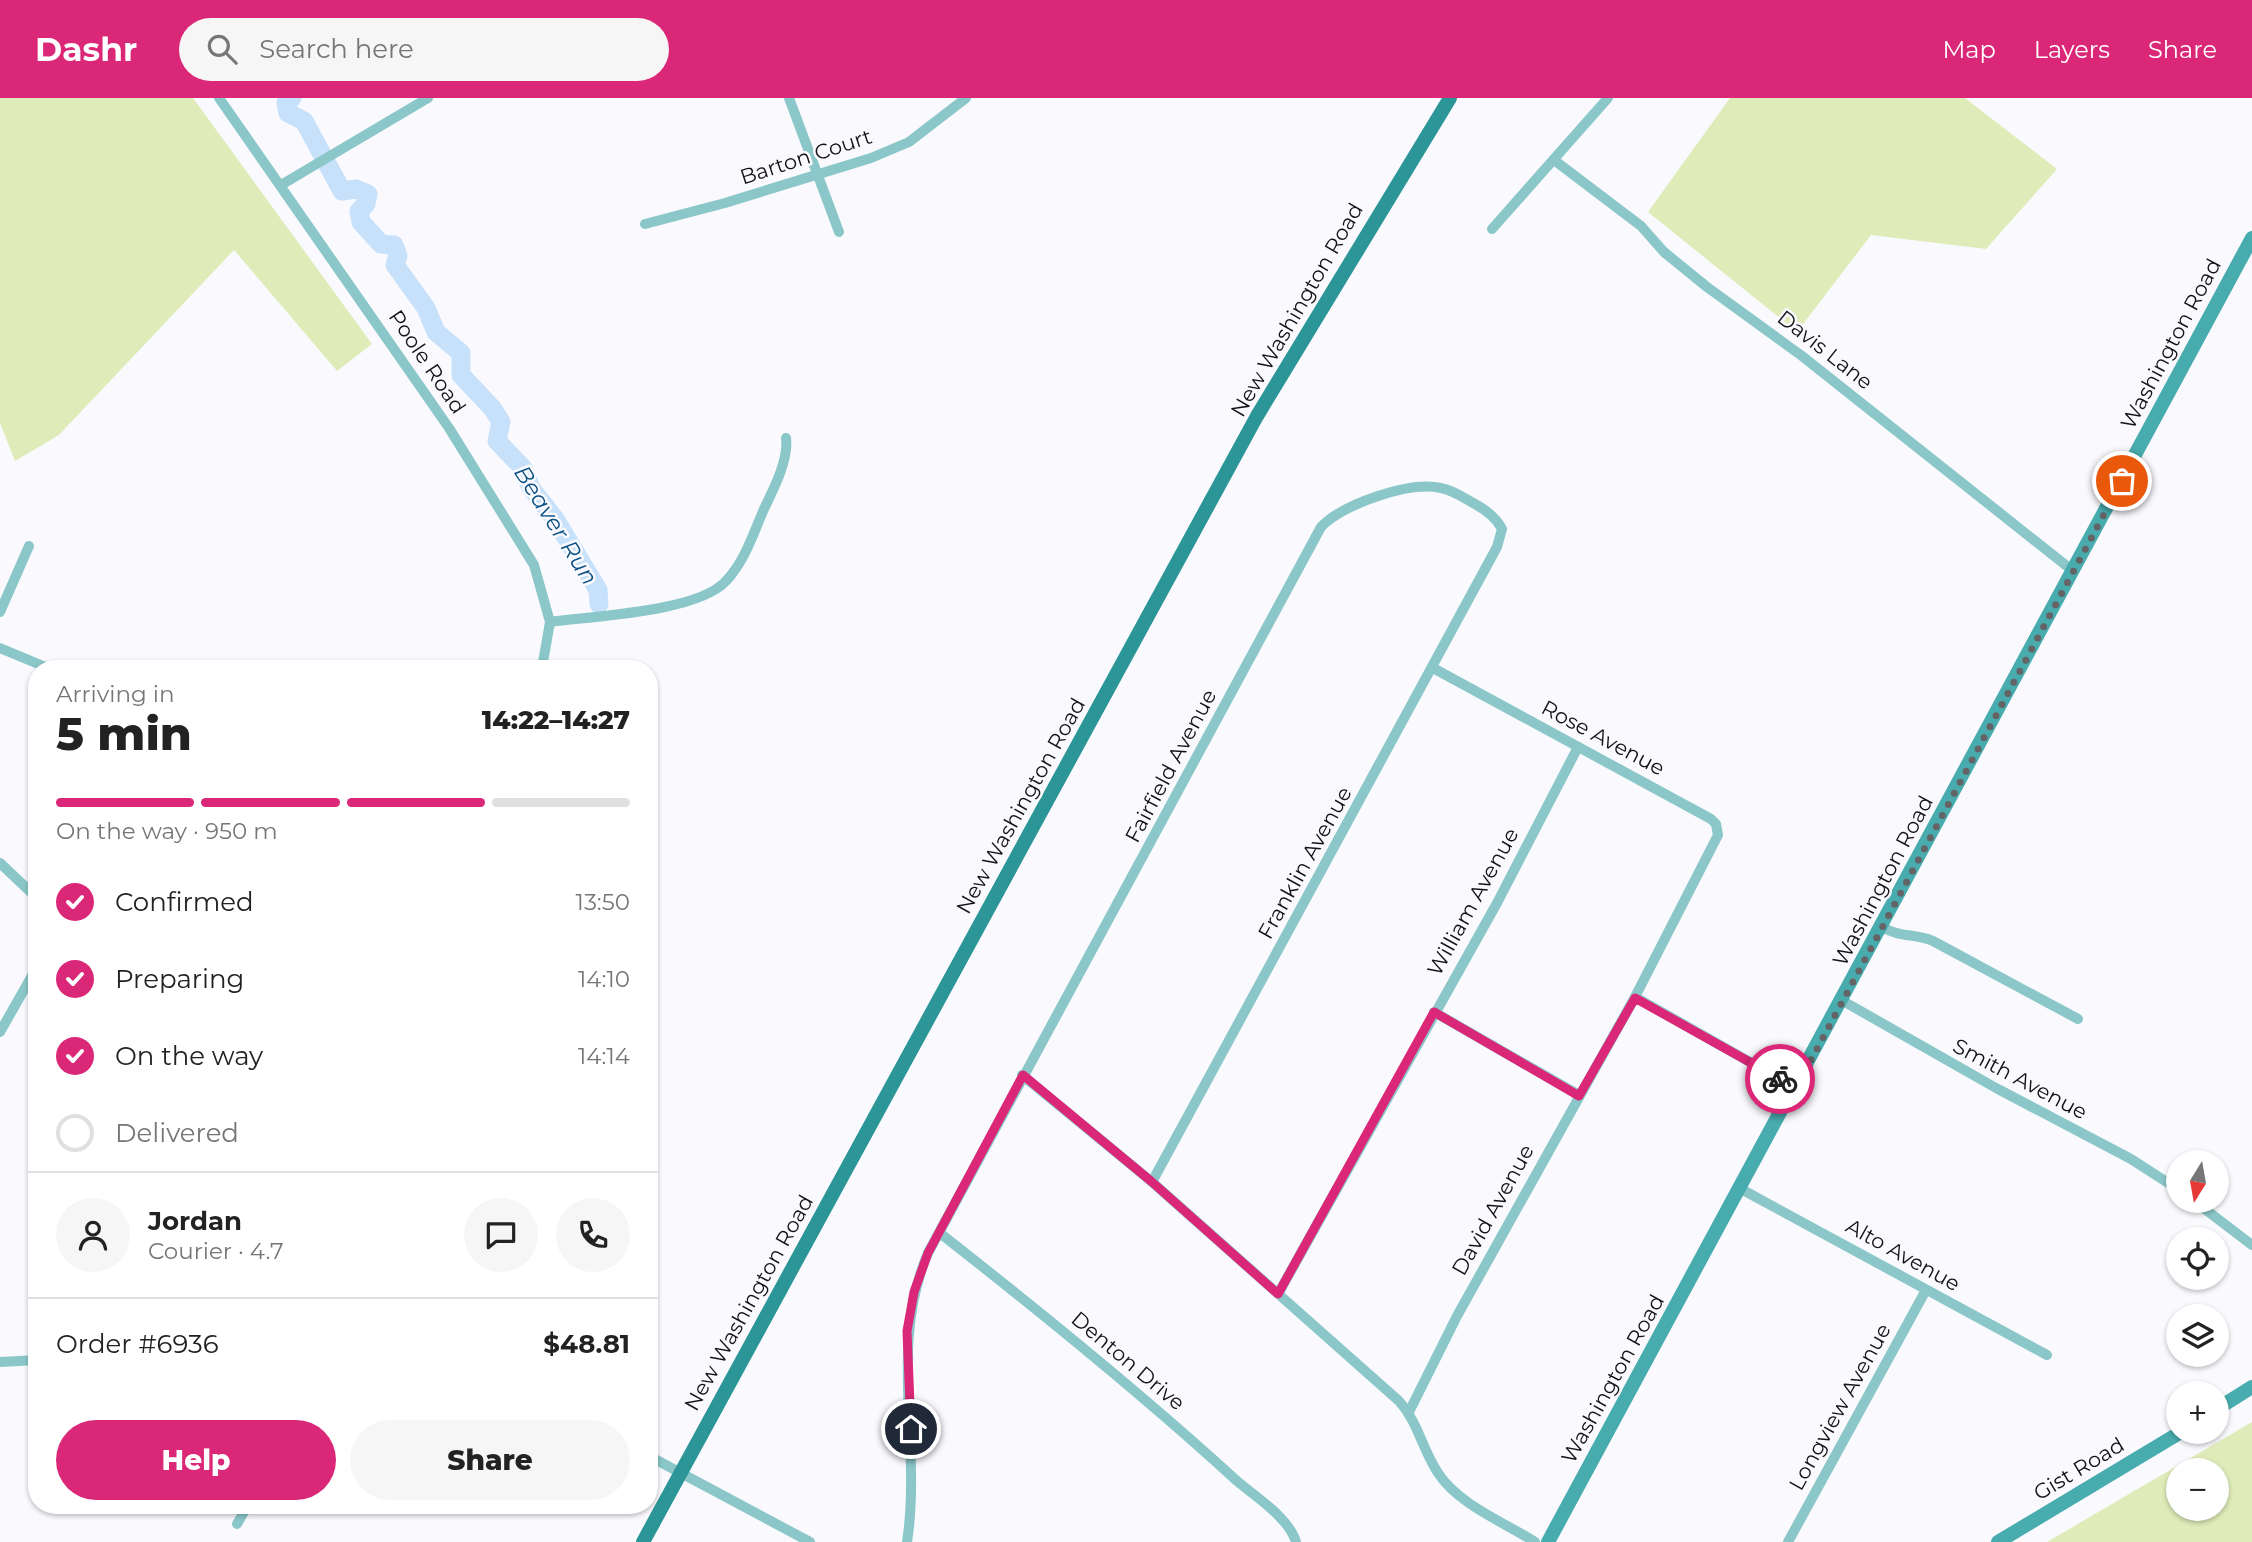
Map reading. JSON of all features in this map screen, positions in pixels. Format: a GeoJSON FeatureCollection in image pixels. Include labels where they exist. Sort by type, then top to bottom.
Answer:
{"type":"FeatureCollection","features":[{"type":"Feature","properties":{"kind":"main road","name":"New Washington Road"},"geometry":{"type":"LineString","coordinates":[[658,1514],[1257,416],[1450,98]]}},
{"type":"Feature","properties":{"kind":"main road","name":"Washington Road"},"geometry":{"type":"LineString","coordinates":[[1548,1542],[1843,1001],[2252,238]]}},
{"type":"Feature","properties":{"kind":"main road"},"geometry":{"type":"LineString","coordinates":[[2229,1401],[2252,1387]]}},
{"type":"Feature","properties":{"kind":"main road","name":"Gist Road"},"geometry":{"type":"LineString","coordinates":[[1998,1542],[2166,1441]]}},
{"type":"Feature","properties":{"kind":"main road","name":"New Washington Road"},"geometry":{"type":"LineString","coordinates":[[643,1542],[658,1514]]}},
{"type":"Feature","properties":{"kind":"street","name":"Poole Road"},"geometry":{"type":"LineString","coordinates":[[219,98],[449,428],[534,565],[550,622],[543,660]]}},
{"type":"Feature","properties":{"kind":"street"},"geometry":{"type":"LineString","coordinates":[[281,185],[428,98]]}},
{"type":"Feature","properties":{"kind":"street"},"geometry":{"type":"LineString","coordinates":[[789,98],[839,232]]}},
{"type":"Feature","properties":{"kind":"street","name":"Barton Court"},"geometry":{"type":"LineString","coordinates":[[645,224],[818,175],[909,142],[966,98]]}},
{"type":"Feature","properties":{"kind":"street"},"geometry":{"type":"LineString","coordinates":[[1492,229],[1608,98]]}},
{"type":"Feature","properties":{"kind":"street","name":"Davis Lane"},"geometry":{"type":"LineString","coordinates":[[1554,160],[1641,226],[1664,252],[1707,287],[1802,356],[2073,571]]}},
{"type":"Feature","properties":{"kind":"street"},"geometry":{"type":"LineString","coordinates":[[550,622],[690,602],[719,588],[744,555],[775,482],[786,450],[786,438]]}},
{"type":"Feature","properties":{"kind":"street","name":"Fairfield Avenue"},"geometry":{"type":"LineString","coordinates":[[907,1542],[914,1485],[907,1365],[909,1314],[920,1272],[1023,1075],[1321,527],[1340,512],[1387,494],[1415,487],[1439,487],[1486,510],[1498,522],[1502,536],[1491,561]]}},
{"type":"Feature","properties":{"kind":"street"},"geometry":{"type":"LineString","coordinates":[[0,612],[29,546]]}},
{"type":"Feature","properties":{"kind":"street","name":"Franklin Avenue"},"geometry":{"type":"LineString","coordinates":[[1152,1182],[1491,561]]}},
{"type":"Feature","properties":{"kind":"street"},"geometry":{"type":"LineString","coordinates":[[0,648],[29,660]]}},
{"type":"Feature","properties":{"kind":"street","name":"Rose Avenue"},"geometry":{"type":"LineString","coordinates":[[1433,668],[1665,793],[1716,824],[1718,835],[1705,864]]}},
{"type":"Feature","properties":{"kind":"street","name":"William Avenue"},"geometry":{"type":"LineString","coordinates":[[1278,1294],[1497,903],[1578,747]]}},
{"type":"Feature","properties":{"kind":"street"},"geometry":{"type":"LineString","coordinates":[[0,863],[28,889]]}},
{"type":"Feature","properties":{"kind":"street","name":"David Avenue"},"geometry":{"type":"LineString","coordinates":[[1409,1412],[1457,1316],[1635,998],[1705,864]]}},
{"type":"Feature","properties":{"kind":"street"},"geometry":{"type":"LineString","coordinates":[[1882,927],[1898,936],[1925,937],[2078,1019]]}},
{"type":"Feature","properties":{"kind":"street"},"geometry":{"type":"LineString","coordinates":[[0,1032],[28,983]]}},
{"type":"Feature","properties":{"kind":"street"},"geometry":{"type":"LineString","coordinates":[[1635,998],[1796,1088]]}},
{"type":"Feature","properties":{"kind":"street","name":"Smith Avenue"},"geometry":{"type":"LineString","coordinates":[[1843,1001],[1996,1088],[2131,1159],[2166,1182]]}},
{"type":"Feature","properties":{"kind":"street"},"geometry":{"type":"LineString","coordinates":[[1434,1012],[1579,1096]]}},
{"type":"Feature","properties":{"kind":"street"},"geometry":{"type":"LineString","coordinates":[[1023,1075],[1152,1182],[1376,1378],[1409,1412],[1437,1472],[1447,1486],[1535,1542]]}},
{"type":"Feature","properties":{"kind":"street","name":"Alto Avenue"},"geometry":{"type":"LineString","coordinates":[[1741,1189],[2047,1355]]}},
{"type":"Feature","properties":{"kind":"street"},"geometry":{"type":"LineString","coordinates":[[2210,1213],[2252,1245]]}},
{"type":"Feature","properties":{"kind":"street","name":"Denton Drive"},"geometry":{"type":"LineString","coordinates":[[941,1234],[1034,1307],[1285,1524],[1296,1542]]}},
{"type":"Feature","properties":{"kind":"street","name":"Longview Avenue"},"geometry":{"type":"LineString","coordinates":[[1788,1542],[1926,1290]]}},
{"type":"Feature","properties":{"kind":"street"},"geometry":{"type":"LineString","coordinates":[[0,1362],[28,1360]]}},
{"type":"Feature","properties":{"kind":"street"},"geometry":{"type":"LineString","coordinates":[[658,1461],[810,1542]]}},
{"type":"Feature","properties":{"kind":"street"},"geometry":{"type":"LineString","coordinates":[[237,1524],[243,1514]]}},
{"type":"Feature","properties":{"kind":"green space"},"geometry":{"type":"Polygon","coordinates":[[[0,98],[193,98],[372,344],[337,371],[234,250],[59,435],[15,461],[0,423],[0,98]]]}},
{"type":"Feature","properties":{"kind":"green space"},"geometry":{"type":"Polygon","coordinates":[[[1730,98],[1965,98],[2057,169],[1986,249],[1871,235],[1797,332],[1648,212],[1730,98]]]}},
{"type":"Feature","properties":{"kind":"green space"},"geometry":{"type":"Polygon","coordinates":[[[2252,1422],[2252,1542],[2047,1542],[2166,1472],[2166,1521],[2229,1521],[2229,1458],[2190,1458],[2214,1444],[2229,1444],[2229,1435],[2252,1422]]]}},
{"type":"Feature","properties":{"kind":"waterway","name":"Beaver Run"},"geometry":{"type":"LineString","coordinates":[[292,98],[286,103],[288,113],[304,121],[342,191],[356,189],[368,194],[366,204],[359,211],[361,222],[381,244],[394,245],[398,256],[395,265],[426,308],[436,332],[461,353],[461,375],[493,409],[501,422],[497,441],[523,468],[531,488],[555,519],[598,590],[599,604]]}},
{"type":"Feature","properties":{"kind":"way so far"},"geometry":{"type":"LineString","coordinates":[[1780,1079],[1796,1088],[2122,481]]}},
{"type":"Feature","properties":{"kind":"route"},"geometry":{"type":"LineString","coordinates":[[911,1429],[907,1331],[920,1272],[1023,1075],[1152,1182],[1278,1294],[1434,1012],[1579,1096],[1635,998],[1780,1079]]}}]}
